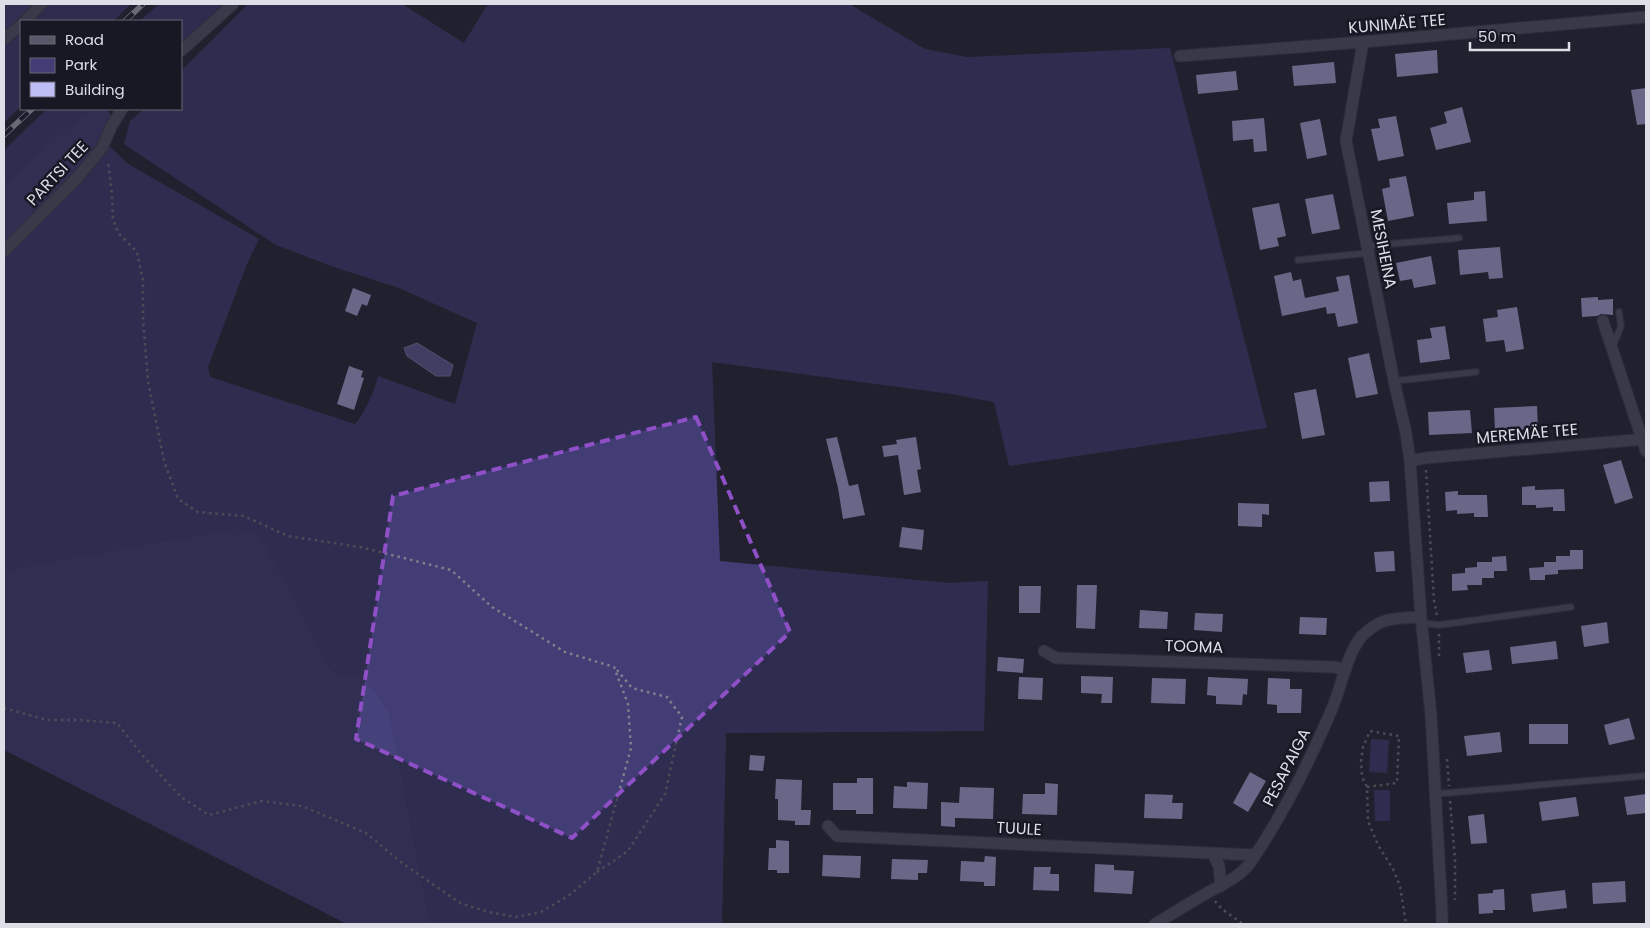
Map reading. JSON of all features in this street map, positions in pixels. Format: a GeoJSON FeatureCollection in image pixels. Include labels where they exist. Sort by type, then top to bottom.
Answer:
{"type":"FeatureCollection","features":[{"type":"Feature","properties":{"kind":"street"},"geometry":{"type":"LineString","coordinates":[[26,20],[41,4]]}},
{"type":"Feature","properties":{"kind":"street"},"geometry":{"type":"LineString","coordinates":[[182,50],[233,4]]}},
{"type":"Feature","properties":{"kind":"street","name":"KUNIMÄE TEE"},"geometry":{"type":"LineString","coordinates":[[1180,56],[1646,17]]}},
{"type":"Feature","properties":{"kind":"street"},"geometry":{"type":"LineString","coordinates":[[4,39],[20,26]]}},
{"type":"Feature","properties":{"kind":"street","name":"MESIHEINA"},"geometry":{"type":"LineString","coordinates":[[1363,42],[1346,140],[1406,433],[1410,461]]}},
{"type":"Feature","properties":{"kind":"street","name":"PARTSI TEE"},"geometry":{"type":"LineString","coordinates":[[4,251],[78,177],[102,148],[111,127],[121,110]]}},
{"type":"Feature","properties":{"kind":"street"},"geometry":{"type":"LineString","coordinates":[[1603,321],[1645,443]]}},
{"type":"Feature","properties":{"kind":"street","name":"MEREMÄE TEE"},"geometry":{"type":"LineString","coordinates":[[1410,461],[1425,458],[1645,443]]}},
{"type":"Feature","properties":{"kind":"street"},"geometry":{"type":"LineString","coordinates":[[1410,461],[1421,620],[1431,715],[1442,924]]}},
{"type":"Feature","properties":{"kind":"street","name":"PESAPAIGA"},"geometry":{"type":"LineString","coordinates":[[1155,924],[1207,892],[1221,886],[1249,864],[1273,828],[1308,761],[1333,707],[1346,669],[1361,638],[1373,627],[1386,620],[1397,617],[1421,620]]}},
{"type":"Feature","properties":{"kind":"street","name":"TOOMA"},"geometry":{"type":"LineString","coordinates":[[1044,651],[1056,658],[1333,667],[1346,669]]}},
{"type":"Feature","properties":{"kind":"street","name":"TUULE"},"geometry":{"type":"LineString","coordinates":[[828,826],[837,836],[1254,855]]}},
{"type":"Feature","properties":{"kind":"street"},"geometry":{"type":"LineString","coordinates":[[1213,854],[1219,866],[1221,886]]}},
{"type":"Feature","properties":{"kind":"lane"},"geometry":{"type":"LineString","coordinates":[[1298,260],[1367,249],[1459,238]]}},
{"type":"Feature","properties":{"kind":"lane"},"geometry":{"type":"LineString","coordinates":[[1612,348],[1620,326],[1620,312]]}},
{"type":"Feature","properties":{"kind":"lane"},"geometry":{"type":"LineString","coordinates":[[1394,381],[1476,372]]}},
{"type":"Feature","properties":{"kind":"lane"},"geometry":{"type":"LineString","coordinates":[[1421,620],[1439,625],[1570,607]]}},
{"type":"Feature","properties":{"kind":"lane"},"geometry":{"type":"LineString","coordinates":[[1435,794],[1644,776]]}},
{"type":"Feature","properties":{"kind":"path"},"geometry":{"type":"LineString","coordinates":[[4,708],[47,720],[117,723],[181,797],[209,816],[262,801],[302,806],[366,833],[402,863],[460,904],[516,917],[541,912],[568,896],[597,872],[628,851],[665,794],[682,717],[666,696],[632,688],[614,667],[565,652],[492,607],[451,570],[360,547],[288,536],[244,516],[198,512],[178,498],[164,461],[148,381],[142,320],[142,280],[137,252],[119,234],[113,220],[112,194],[107,164],[108,155]]}},
{"type":"Feature","properties":{"kind":"path"},"geometry":{"type":"LineString","coordinates":[[597,872],[631,748],[628,704],[614,667]]}},
{"type":"Feature","properties":{"kind":"path"},"geometry":{"type":"LineString","coordinates":[[1367,787],[1397,782],[1399,736],[1370,731],[1363,747],[1361,761],[1362,777],[1367,787],[1368,821],[1378,845],[1393,869],[1400,886],[1406,924]]}},
{"type":"Feature","properties":{"kind":"path"},"geometry":{"type":"LineString","coordinates":[[1207,892],[1222,909],[1243,924]]}},
{"type":"Feature","properties":{"kind":"highlighted area"},"geometry":{"type":"Polygon","coordinates":[[[696,417],[790,632],[572,838],[356,739],[393,496],[696,417]]]}},
{"type":"Feature","properties":{"kind":"green space"},"geometry":{"type":"Polygon","coordinates":[[[46,4],[131,4],[114,20],[30,20],[46,4]]]}},
{"type":"Feature","properties":{"kind":"green space"},"geometry":{"type":"Polygon","coordinates":[[[159,4],[225,4],[182,44],[182,20],[141,20],[159,4]]]}},
{"type":"Feature","properties":{"kind":"green space"},"geometry":{"type":"Polygon","coordinates":[[[248,4],[402,4],[464,43],[488,4],[849,4],[925,49],[967,57],[1170,48],[1267,428],[1009,466],[994,402],[951,394],[712,362],[720,561],[948,583],[988,581],[984,731],[726,733],[722,924],[430,924],[400,766],[362,678],[341,675],[330,668],[261,536],[231,529],[4,570],[4,258],[97,164],[108,145],[128,164],[259,239],[247,264],[208,367],[210,377],[355,424],[369,401],[378,376],[455,404],[477,323],[399,288],[331,266],[276,245],[124,144],[130,121],[143,110],[182,110],[182,70],[248,4]]]}},
{"type":"Feature","properties":{"kind":"green space"},"geometry":{"type":"Polygon","coordinates":[[[20,30],[20,107],[4,123],[4,44],[20,30]]]}},
{"type":"Feature","properties":{"kind":"green space"},"geometry":{"type":"Polygon","coordinates":[[[46,110],[91,110],[55,138],[4,186],[4,150],[46,110]]]}},
{"type":"Feature","properties":{"kind":"green space"},"geometry":{"type":"Polygon","coordinates":[[[1371,739],[1389,740],[1387,773],[1369,772],[1371,739]]]}},
{"type":"Feature","properties":{"kind":"green space"},"geometry":{"type":"Polygon","coordinates":[[[1374,790],[1390,790],[1390,821],[1375,821],[1374,790]]]}},
{"type":"Feature","properties":{"kind":"shaded area"},"geometry":{"type":"Polygon","coordinates":[[[4,4],[46,4],[29,20],[20,20],[20,29],[4,44],[4,4]]]}},
{"type":"Feature","properties":{"kind":"shaded area"},"geometry":{"type":"Polygon","coordinates":[[[91,110],[108,110],[111,116],[100,142],[85,163],[4,245],[4,186],[55,138],[91,110]]]}},
{"type":"Feature","properties":{"kind":"shaded area"},"geometry":{"type":"Polygon","coordinates":[[[417,343],[453,365],[450,376],[436,376],[407,356],[404,348],[417,343]]]}},
{"type":"Feature","properties":{"kind":"shaded area"},"geometry":{"type":"Polygon","coordinates":[[[231,529],[245,530],[261,536],[330,668],[341,675],[362,678],[376,693],[388,711],[430,924],[347,924],[4,750],[4,570],[231,529]]]}},
{"type":"Feature","properties":{"kind":"building"},"geometry":{"type":"Polygon","coordinates":[[[1437,50],[1438,73],[1397,77],[1395,54],[1437,50]]]}},
{"type":"Feature","properties":{"kind":"building"},"geometry":{"type":"Polygon","coordinates":[[[1334,62],[1336,83],[1294,86],[1292,66],[1334,62]]]}},
{"type":"Feature","properties":{"kind":"building"},"geometry":{"type":"Polygon","coordinates":[[[1236,71],[1238,90],[1198,94],[1196,75],[1236,71]]]}},
{"type":"Feature","properties":{"kind":"building"},"geometry":{"type":"Polygon","coordinates":[[[1646,88],[1646,124],[1637,125],[1631,90],[1646,88]]]}},
{"type":"Feature","properties":{"kind":"building"},"geometry":{"type":"Polygon","coordinates":[[[1462,107],[1471,142],[1436,150],[1430,128],[1447,123],[1444,112],[1462,107]]]}},
{"type":"Feature","properties":{"kind":"building"},"geometry":{"type":"Polygon","coordinates":[[[1396,116],[1404,156],[1378,161],[1371,129],[1380,128],[1378,119],[1396,116]]]}},
{"type":"Feature","properties":{"kind":"building"},"geometry":{"type":"Polygon","coordinates":[[[1264,118],[1267,151],[1254,152],[1253,139],[1233,141],[1232,121],[1264,118]]]}},
{"type":"Feature","properties":{"kind":"building"},"geometry":{"type":"Polygon","coordinates":[[[1320,119],[1327,155],[1307,159],[1300,123],[1320,119]]]}},
{"type":"Feature","properties":{"kind":"building"},"geometry":{"type":"Polygon","coordinates":[[[1406,176],[1414,216],[1388,221],[1382,189],[1390,187],[1389,179],[1406,176]]]}},
{"type":"Feature","properties":{"kind":"building"},"geometry":{"type":"Polygon","coordinates":[[[1485,191],[1487,221],[1449,224],[1447,203],[1474,200],[1474,192],[1485,191]]]}},
{"type":"Feature","properties":{"kind":"building"},"geometry":{"type":"Polygon","coordinates":[[[1333,194],[1340,229],[1312,234],[1305,199],[1333,194]]]}},
{"type":"Feature","properties":{"kind":"building"},"geometry":{"type":"Polygon","coordinates":[[[1279,203],[1286,236],[1277,238],[1279,246],[1260,250],[1252,208],[1279,203]]]}},
{"type":"Feature","properties":{"kind":"building"},"geometry":{"type":"Polygon","coordinates":[[[1500,247],[1503,278],[1489,279],[1488,272],[1460,275],[1458,250],[1500,247]]]}},
{"type":"Feature","properties":{"kind":"building"},"geometry":{"type":"Polygon","coordinates":[[[1431,256],[1436,284],[1414,288],[1412,279],[1400,281],[1396,263],[1431,256]]]}},
{"type":"Feature","properties":{"kind":"building"},"geometry":{"type":"Polygon","coordinates":[[[1291,272],[1293,281],[1301,279],[1305,298],[1339,291],[1336,277],[1349,275],[1358,323],[1338,327],[1335,313],[1327,314],[1326,307],[1282,316],[1274,276],[1291,272]]]}},
{"type":"Feature","properties":{"kind":"building"},"geometry":{"type":"Polygon","coordinates":[[[353,288],[371,295],[367,306],[362,304],[357,316],[345,311],[353,288]]]}},
{"type":"Feature","properties":{"kind":"building"},"geometry":{"type":"Polygon","coordinates":[[[1598,297],[1598,300],[1613,299],[1613,315],[1601,314],[1582,317],[1581,298],[1598,297]]]}},
{"type":"Feature","properties":{"kind":"building"},"geometry":{"type":"Polygon","coordinates":[[[1517,307],[1524,349],[1506,352],[1504,340],[1486,342],[1483,319],[1498,317],[1497,310],[1517,307]]]}},
{"type":"Feature","properties":{"kind":"building"},"geometry":{"type":"Polygon","coordinates":[[[1445,326],[1450,359],[1420,363],[1417,340],[1432,338],[1430,328],[1445,326]]]}},
{"type":"Feature","properties":{"kind":"building"},"geometry":{"type":"Polygon","coordinates":[[[1369,353],[1378,394],[1356,398],[1348,358],[1369,353]]]}},
{"type":"Feature","properties":{"kind":"building"},"geometry":{"type":"Polygon","coordinates":[[[349,366],[363,371],[361,377],[364,378],[354,410],[337,404],[349,366]]]}},
{"type":"Feature","properties":{"kind":"building"},"geometry":{"type":"Polygon","coordinates":[[[1316,389],[1325,435],[1302,439],[1294,393],[1316,389]]]}},
{"type":"Feature","properties":{"kind":"building"},"geometry":{"type":"Polygon","coordinates":[[[1537,406],[1538,429],[1495,431],[1494,408],[1537,406]]]}},
{"type":"Feature","properties":{"kind":"building"},"geometry":{"type":"Polygon","coordinates":[[[1470,410],[1472,433],[1429,435],[1428,412],[1470,410]]]}},
{"type":"Feature","properties":{"kind":"building"},"geometry":{"type":"Polygon","coordinates":[[[837,437],[849,486],[858,484],[865,515],[843,519],[838,488],[826,439],[837,437]]]}},
{"type":"Feature","properties":{"kind":"building"},"geometry":{"type":"Polygon","coordinates":[[[916,437],[921,469],[917,470],[921,492],[904,495],[898,455],[884,457],[882,446],[897,444],[896,440],[916,437]]]}},
{"type":"Feature","properties":{"kind":"building"},"geometry":{"type":"Polygon","coordinates":[[[1621,460],[1633,498],[1615,504],[1603,465],[1621,460]]]}},
{"type":"Feature","properties":{"kind":"building"},"geometry":{"type":"Polygon","coordinates":[[[1389,481],[1390,501],[1370,502],[1369,482],[1389,481]]]}},
{"type":"Feature","properties":{"kind":"building"},"geometry":{"type":"Polygon","coordinates":[[[1535,486],[1535,490],[1564,489],[1565,511],[1553,511],[1553,507],[1536,508],[1536,505],[1522,505],[1522,487],[1535,486]]]}},
{"type":"Feature","properties":{"kind":"building"},"geometry":{"type":"Polygon","coordinates":[[[1458,491],[1458,495],[1487,495],[1488,517],[1474,517],[1474,513],[1457,514],[1457,510],[1446,511],[1445,492],[1458,491]]]}},
{"type":"Feature","properties":{"kind":"building"},"geometry":{"type":"Polygon","coordinates":[[[1238,503],[1269,504],[1269,515],[1262,514],[1262,527],[1238,526],[1238,503]]]}},
{"type":"Feature","properties":{"kind":"building"},"geometry":{"type":"Polygon","coordinates":[[[902,527],[924,530],[922,550],[899,547],[902,527]]]}},
{"type":"Feature","properties":{"kind":"building"},"geometry":{"type":"Polygon","coordinates":[[[1570,550],[1583,550],[1583,569],[1558,570],[1558,574],[1545,575],[1545,580],[1530,580],[1529,568],[1544,567],[1544,562],[1556,562],[1556,556],[1570,556],[1570,550]]]}},
{"type":"Feature","properties":{"kind":"building"},"geometry":{"type":"Polygon","coordinates":[[[1394,551],[1395,571],[1376,572],[1374,552],[1394,551]]]}},
{"type":"Feature","properties":{"kind":"building"},"geometry":{"type":"Polygon","coordinates":[[[1506,556],[1507,571],[1494,571],[1494,578],[1482,578],[1482,585],[1467,585],[1468,590],[1452,591],[1452,574],[1465,573],[1465,568],[1477,567],[1477,562],[1492,562],[1492,557],[1506,556]]]}},
{"type":"Feature","properties":{"kind":"building"},"geometry":{"type":"Polygon","coordinates":[[[1077,585],[1097,585],[1095,629],[1076,628],[1077,585]]]}},
{"type":"Feature","properties":{"kind":"building"},"geometry":{"type":"Polygon","coordinates":[[[1019,586],[1041,586],[1040,613],[1019,613],[1019,586]]]}},
{"type":"Feature","properties":{"kind":"building"},"geometry":{"type":"Polygon","coordinates":[[[1140,610],[1168,612],[1167,629],[1139,628],[1140,610]]]}},
{"type":"Feature","properties":{"kind":"building"},"geometry":{"type":"Polygon","coordinates":[[[1195,613],[1223,614],[1222,632],[1194,630],[1195,613]]]}},
{"type":"Feature","properties":{"kind":"building"},"geometry":{"type":"Polygon","coordinates":[[[1300,617],[1327,618],[1326,635],[1299,634],[1300,617]]]}},
{"type":"Feature","properties":{"kind":"building"},"geometry":{"type":"Polygon","coordinates":[[[1607,622],[1609,643],[1584,647],[1581,626],[1607,622]]]}},
{"type":"Feature","properties":{"kind":"building"},"geometry":{"type":"Polygon","coordinates":[[[1556,641],[1558,659],[1512,664],[1510,647],[1556,641]]]}},
{"type":"Feature","properties":{"kind":"building"},"geometry":{"type":"Polygon","coordinates":[[[1489,650],[1492,670],[1466,673],[1463,653],[1489,650]]]}},
{"type":"Feature","properties":{"kind":"building"},"geometry":{"type":"Polygon","coordinates":[[[998,657],[1024,659],[1023,673],[997,671],[998,657]]]}},
{"type":"Feature","properties":{"kind":"building"},"geometry":{"type":"Polygon","coordinates":[[[1081,676],[1113,677],[1112,703],[1101,703],[1102,694],[1081,693],[1081,676]]]}},
{"type":"Feature","properties":{"kind":"building"},"geometry":{"type":"Polygon","coordinates":[[[1019,677],[1043,678],[1042,700],[1018,699],[1019,677]]]}},
{"type":"Feature","properties":{"kind":"building"},"geometry":{"type":"Polygon","coordinates":[[[1208,677],[1248,679],[1247,695],[1243,694],[1242,705],[1216,704],[1216,696],[1207,695],[1208,677]]]}},
{"type":"Feature","properties":{"kind":"building"},"geometry":{"type":"Polygon","coordinates":[[[1152,678],[1186,679],[1185,704],[1151,703],[1152,678]]]}},
{"type":"Feature","properties":{"kind":"building"},"geometry":{"type":"Polygon","coordinates":[[[1268,678],[1290,679],[1290,689],[1302,689],[1301,713],[1277,713],[1277,705],[1267,704],[1268,678]]]}},
{"type":"Feature","properties":{"kind":"building"},"geometry":{"type":"Polygon","coordinates":[[[1629,718],[1635,739],[1609,745],[1604,725],[1629,718]]]}},
{"type":"Feature","properties":{"kind":"building"},"geometry":{"type":"Polygon","coordinates":[[[1529,724],[1568,724],[1568,744],[1529,744],[1529,724]]]}},
{"type":"Feature","properties":{"kind":"building"},"geometry":{"type":"Polygon","coordinates":[[[1500,732],[1502,752],[1467,756],[1464,736],[1500,732]]]}},
{"type":"Feature","properties":{"kind":"building"},"geometry":{"type":"Polygon","coordinates":[[[750,755],[765,756],[763,771],[749,770],[750,755]]]}},
{"type":"Feature","properties":{"kind":"building"},"geometry":{"type":"Polygon","coordinates":[[[1250,772],[1266,781],[1248,812],[1233,803],[1250,772]]]}},
{"type":"Feature","properties":{"kind":"building"},"geometry":{"type":"Polygon","coordinates":[[[857,778],[873,778],[873,814],[856,814],[856,810],[833,810],[833,783],[857,783],[857,778]]]}},
{"type":"Feature","properties":{"kind":"building"},"geometry":{"type":"Polygon","coordinates":[[[776,779],[802,780],[801,810],[811,810],[810,825],[795,825],[795,821],[778,820],[778,799],[775,799],[776,779]]]}},
{"type":"Feature","properties":{"kind":"building"},"geometry":{"type":"Polygon","coordinates":[[[907,782],[928,783],[927,809],[893,808],[894,786],[907,787],[907,782]]]}},
{"type":"Feature","properties":{"kind":"building"},"geometry":{"type":"Polygon","coordinates":[[[1045,783],[1058,784],[1057,815],[1022,814],[1023,794],[1045,794],[1045,783]]]}},
{"type":"Feature","properties":{"kind":"building"},"geometry":{"type":"Polygon","coordinates":[[[960,787],[994,788],[993,819],[955,818],[955,827],[941,826],[941,802],[959,803],[960,787]]]}},
{"type":"Feature","properties":{"kind":"building"},"geometry":{"type":"Polygon","coordinates":[[[1145,794],[1173,795],[1172,803],[1183,803],[1182,819],[1144,818],[1145,794]]]}},
{"type":"Feature","properties":{"kind":"building"},"geometry":{"type":"Polygon","coordinates":[[[1646,794],[1646,813],[1627,815],[1624,797],[1646,794]]]}},
{"type":"Feature","properties":{"kind":"building"},"geometry":{"type":"Polygon","coordinates":[[[1576,797],[1579,816],[1542,821],[1539,802],[1576,797]]]}},
{"type":"Feature","properties":{"kind":"building"},"geometry":{"type":"Polygon","coordinates":[[[1484,814],[1487,843],[1471,844],[1468,816],[1484,814]]]}},
{"type":"Feature","properties":{"kind":"building"},"geometry":{"type":"Polygon","coordinates":[[[776,840],[789,841],[789,873],[777,873],[777,870],[768,870],[769,848],[776,848],[776,840]]]}},
{"type":"Feature","properties":{"kind":"building"},"geometry":{"type":"Polygon","coordinates":[[[823,855],[861,856],[860,878],[822,876],[823,855]]]}},
{"type":"Feature","properties":{"kind":"building"},"geometry":{"type":"Polygon","coordinates":[[[985,856],[996,857],[995,886],[984,886],[984,882],[960,881],[961,861],[984,862],[985,856]]]}},
{"type":"Feature","properties":{"kind":"building"},"geometry":{"type":"Polygon","coordinates":[[[892,859],[928,860],[927,873],[918,873],[918,880],[891,879],[892,859]]]}},
{"type":"Feature","properties":{"kind":"building"},"geometry":{"type":"Polygon","coordinates":[[[1095,864],[1114,865],[1114,870],[1134,871],[1132,894],[1094,892],[1095,864]]]}},
{"type":"Feature","properties":{"kind":"building"},"geometry":{"type":"Polygon","coordinates":[[[1034,867],[1051,867],[1050,874],[1059,874],[1059,891],[1033,890],[1034,867]]]}},
{"type":"Feature","properties":{"kind":"building"},"geometry":{"type":"Polygon","coordinates":[[[1625,881],[1626,902],[1593,904],[1592,883],[1625,881]]]}},
{"type":"Feature","properties":{"kind":"building"},"geometry":{"type":"Polygon","coordinates":[[[1504,889],[1505,910],[1493,910],[1493,913],[1479,914],[1478,894],[1493,893],[1493,890],[1504,889]]]}},
{"type":"Feature","properties":{"kind":"building"},"geometry":{"type":"Polygon","coordinates":[[[1565,890],[1567,908],[1533,912],[1531,894],[1565,890]]]}},
{"type":"Feature","properties":{"kind":"railway"},"geometry":{"type":"LineString","coordinates":[[126,20],[143,4]]}},
{"type":"Feature","properties":{"kind":"railway"},"geometry":{"type":"LineString","coordinates":[[4,135],[31,110]]}}]}
